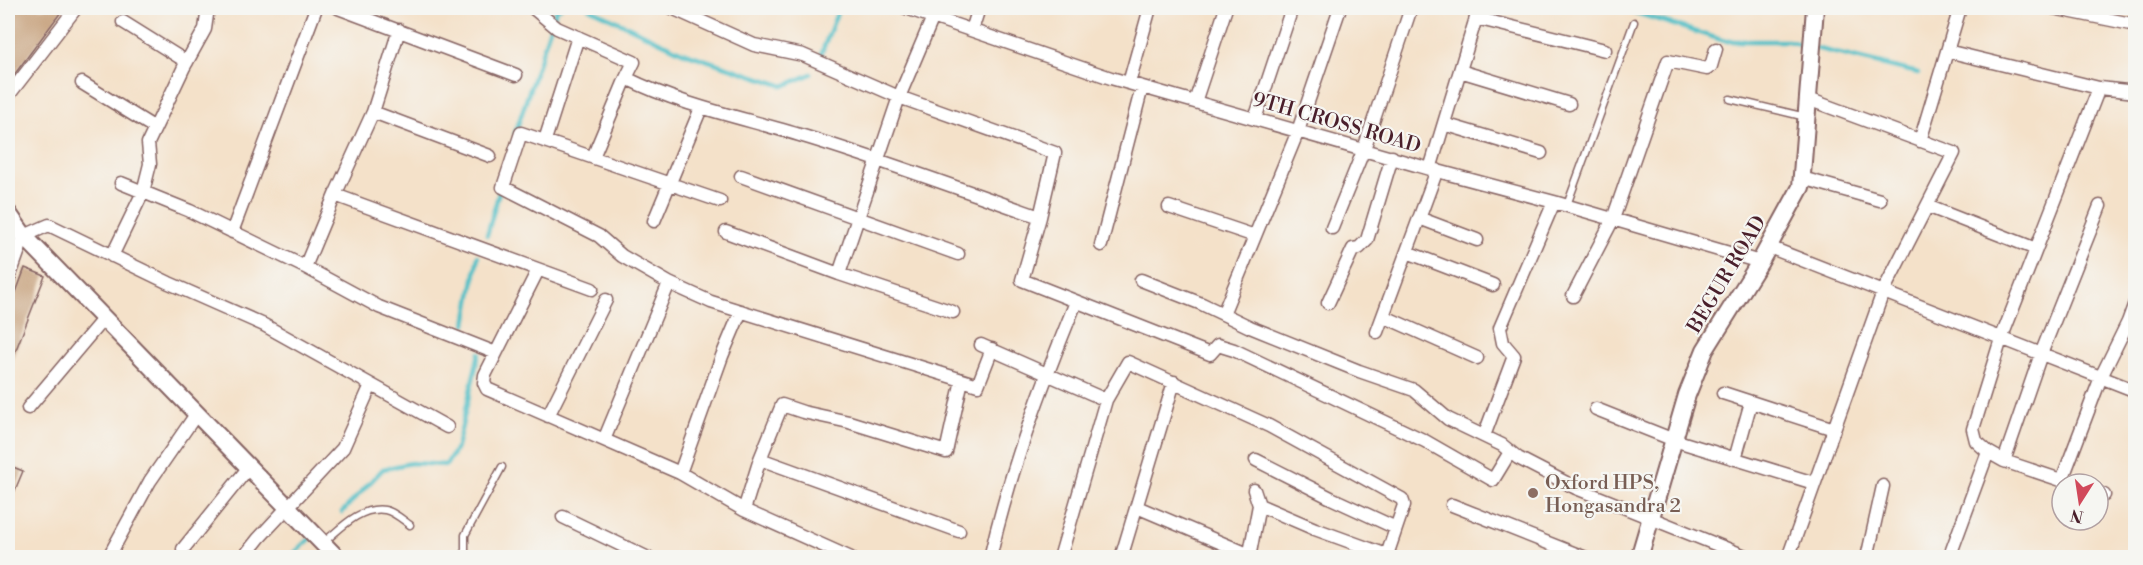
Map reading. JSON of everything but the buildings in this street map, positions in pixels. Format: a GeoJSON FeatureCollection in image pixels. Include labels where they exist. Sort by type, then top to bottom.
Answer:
{"type":"FeatureCollection","features":[{"type":"Feature","properties":{"kind":"main road","name":"BEGUR ROAD"},"geometry":{"type":"LineString","coordinates":[[1639,558],[1687,395],[1705,350],[1765,255],[1801,187],[1815,8]]}},
{"type":"Feature","properties":{"kind":"main road"},"geometry":{"type":"LineString","coordinates":[[8,213],[24,236],[331,553]]}},
{"type":"Feature","properties":{"kind":"street"},"geometry":{"type":"LineString","coordinates":[[8,96],[76,8]]}},
{"type":"Feature","properties":{"kind":"street"},"geometry":{"type":"LineString","coordinates":[[112,256],[143,192],[150,164],[148,143],[205,29],[208,8]]}},
{"type":"Feature","properties":{"kind":"street"},"geometry":{"type":"LineString","coordinates":[[232,232],[316,8]]}},
{"type":"Feature","properties":{"kind":"street"},"geometry":{"type":"LineString","coordinates":[[338,8],[516,75]]}},
{"type":"Feature","properties":{"kind":"street"},"geometry":{"type":"LineString","coordinates":[[533,8],[557,28],[634,62],[593,157]]}},
{"type":"Feature","properties":{"kind":"street"},"geometry":{"type":"LineString","coordinates":[[672,8],[754,45],[803,55],[898,97],[1055,153],[1040,218],[1022,280],[1210,354],[1218,345],[1234,350],[1425,441],[1493,480],[1510,452]]}},
{"type":"Feature","properties":{"kind":"street","name":"9TH CROSS ROAD"},"geometry":{"type":"LineString","coordinates":[[912,8],[1142,87],[1613,219],[1765,255],[1883,292],[2136,391]]}},
{"type":"Feature","properties":{"kind":"street"},"geometry":{"type":"LineString","coordinates":[[972,30],[979,8]]}},
{"type":"Feature","properties":{"kind":"street"},"geometry":{"type":"LineString","coordinates":[[1129,83],[1150,8]]}},
{"type":"Feature","properties":{"kind":"street"},"geometry":{"type":"LineString","coordinates":[[1195,102],[1226,8]]}},
{"type":"Feature","properties":{"kind":"street"},"geometry":{"type":"LineString","coordinates":[[1255,119],[1292,8]]}},
{"type":"Feature","properties":{"kind":"street"},"geometry":{"type":"LineString","coordinates":[[1223,314],[1298,131],[1340,8]]}},
{"type":"Feature","properties":{"kind":"street"},"geometry":{"type":"LineString","coordinates":[[1332,228],[1364,149],[1411,8]]}},
{"type":"Feature","properties":{"kind":"street"},"geometry":{"type":"LineString","coordinates":[[1920,141],[1960,8]]}},
{"type":"Feature","properties":{"kind":"street"},"geometry":{"type":"LineString","coordinates":[[2053,8],[2136,25]]}},
{"type":"Feature","properties":{"kind":"street"},"geometry":{"type":"LineString","coordinates":[[1377,332],[1419,218],[1477,13],[1605,50]]}},
{"type":"Feature","properties":{"kind":"street"},"geometry":{"type":"LineString","coordinates":[[839,274],[898,97],[933,16]]}},
{"type":"Feature","properties":{"kind":"street"},"geometry":{"type":"LineString","coordinates":[[123,22],[187,62]]}},
{"type":"Feature","properties":{"kind":"street"},"geometry":{"type":"LineString","coordinates":[[305,267],[373,112],[399,30]]}},
{"type":"Feature","properties":{"kind":"street"},"geometry":{"type":"LineString","coordinates":[[545,140],[578,38]]}},
{"type":"Feature","properties":{"kind":"street"},"geometry":{"type":"LineString","coordinates":[[1574,296],[1613,219],[1668,61],[1707,69],[1711,66],[1716,48]]}},
{"type":"Feature","properties":{"kind":"street"},"geometry":{"type":"LineString","coordinates":[[1947,51],[2099,88],[2136,92]]}},
{"type":"Feature","properties":{"kind":"street"},"geometry":{"type":"LineString","coordinates":[[1460,71],[1569,104]]}},
{"type":"Feature","properties":{"kind":"street"},"geometry":{"type":"LineString","coordinates":[[626,78],[701,108],[804,136],[1040,218]]}},
{"type":"Feature","properties":{"kind":"street"},"geometry":{"type":"LineString","coordinates":[[82,83],[156,128]]}},
{"type":"Feature","properties":{"kind":"street"},"geometry":{"type":"LineString","coordinates":[[1101,245],[1142,87]]}},
{"type":"Feature","properties":{"kind":"street"},"geometry":{"type":"LineString","coordinates":[[2050,476],[2004,461],[1988,452],[1976,441],[1973,429],[2001,339],[2099,88]]}},
{"type":"Feature","properties":{"kind":"street"},"geometry":{"type":"LineString","coordinates":[[1788,558],[1883,292],[1954,153],[1808,99]]}},
{"type":"Feature","properties":{"kind":"street"},"geometry":{"type":"LineString","coordinates":[[654,221],[701,108]]}},
{"type":"Feature","properties":{"kind":"street"},"geometry":{"type":"LineString","coordinates":[[373,112],[490,156]]}},
{"type":"Feature","properties":{"kind":"street"},"geometry":{"type":"LineString","coordinates":[[1444,124],[1541,153]]}},
{"type":"Feature","properties":{"kind":"street"},"geometry":{"type":"LineString","coordinates":[[720,201],[521,133],[503,187],[599,236],[622,256],[669,283],[711,302],[978,385],[986,347],[1106,400]]}},
{"type":"Feature","properties":{"kind":"street"},"geometry":{"type":"LineString","coordinates":[[1328,303],[1353,249],[1359,248],[1367,240],[1392,157]]}},
{"type":"Feature","properties":{"kind":"street"},"geometry":{"type":"LineString","coordinates":[[741,176],[958,254]]}},
{"type":"Feature","properties":{"kind":"street"},"geometry":{"type":"LineString","coordinates":[[1802,178],[1880,200]]}},
{"type":"Feature","properties":{"kind":"street"},"geometry":{"type":"LineString","coordinates":[[121,183],[305,267],[379,307],[496,353]]}},
{"type":"Feature","properties":{"kind":"street"},"geometry":{"type":"LineString","coordinates":[[336,195],[592,289]]}},
{"type":"Feature","properties":{"kind":"street"},"geometry":{"type":"LineString","coordinates":[[1484,436],[1514,356],[1503,342],[1500,328],[1560,203]]}},
{"type":"Feature","properties":{"kind":"street"},"geometry":{"type":"LineString","coordinates":[[1927,206],[2036,249]]}},
{"type":"Feature","properties":{"kind":"street"},"geometry":{"type":"LineString","coordinates":[[2004,461],[2041,354],[2100,206]]}},
{"type":"Feature","properties":{"kind":"street"},"geometry":{"type":"LineString","coordinates":[[1169,207],[1255,236]]}},
{"type":"Feature","properties":{"kind":"street"},"geometry":{"type":"LineString","coordinates":[[1419,218],[1477,240]]}},
{"type":"Feature","properties":{"kind":"street"},"geometry":{"type":"LineString","coordinates":[[8,281],[24,236],[49,225],[168,284],[264,326],[447,427]]}},
{"type":"Feature","properties":{"kind":"street"},"geometry":{"type":"LineString","coordinates":[[726,232],[839,274],[953,312]]}},
{"type":"Feature","properties":{"kind":"street"},"geometry":{"type":"LineString","coordinates":[[1407,252],[1493,285]]}},
{"type":"Feature","properties":{"kind":"street"},"geometry":{"type":"LineString","coordinates":[[538,270],[485,375],[484,383],[488,389],[680,473],[744,510],[851,558]]}},
{"type":"Feature","properties":{"kind":"street"},"geometry":{"type":"LineString","coordinates":[[1141,280],[1359,371],[1414,390],[1448,418],[1502,445],[1518,458],[1576,488],[1750,558]]}},
{"type":"Feature","properties":{"kind":"street"},"geometry":{"type":"LineString","coordinates":[[604,440],[669,283]]}},
{"type":"Feature","properties":{"kind":"street"},"geometry":{"type":"LineString","coordinates":[[548,416],[606,300]]}},
{"type":"Feature","properties":{"kind":"street"},"geometry":{"type":"LineString","coordinates":[[2071,472],[2101,376],[2128,322],[2136,300]]}},
{"type":"Feature","properties":{"kind":"street"},"geometry":{"type":"LineString","coordinates":[[990,558],[1002,507],[1047,373],[1076,302]]}},
{"type":"Feature","properties":{"kind":"street"},"geometry":{"type":"LineString","coordinates":[[680,473],[741,311]]}},
{"type":"Feature","properties":{"kind":"street"},"geometry":{"type":"LineString","coordinates":[[1383,316],[1477,358]]}},
{"type":"Feature","properties":{"kind":"street"},"geometry":{"type":"LineString","coordinates":[[27,408],[104,318]]}},
{"type":"Feature","properties":{"kind":"street"},"geometry":{"type":"LineString","coordinates":[[1060,558],[1106,400],[1128,362],[1269,426],[1352,473],[1395,494],[1402,499],[1404,505],[1390,556],[1315,529],[1259,505]]}},
{"type":"Feature","properties":{"kind":"street"},"geometry":{"type":"LineString","coordinates":[[744,510],[760,459],[782,405],[849,422],[946,452],[962,380]]}},
{"type":"Feature","properties":{"kind":"street"},"geometry":{"type":"LineString","coordinates":[[1121,558],[1174,382]]}},
{"type":"Feature","properties":{"kind":"street"},"geometry":{"type":"LineString","coordinates":[[243,558],[343,448],[371,385]]}},
{"type":"Feature","properties":{"kind":"street"},"geometry":{"type":"LineString","coordinates":[[1723,393],[1834,429]]}},
{"type":"Feature","properties":{"kind":"street"},"geometry":{"type":"LineString","coordinates":[[1735,459],[1751,402]]}},
{"type":"Feature","properties":{"kind":"street"},"geometry":{"type":"LineString","coordinates":[[1596,409],[1674,440],[1814,483]]}},
{"type":"Feature","properties":{"kind":"street"},"geometry":{"type":"LineString","coordinates":[[108,558],[150,481],[197,413]]}},
{"type":"Feature","properties":{"kind":"street"},"geometry":{"type":"LineString","coordinates":[[1949,558],[1988,452]]}},
{"type":"Feature","properties":{"kind":"street"},"geometry":{"type":"LineString","coordinates":[[760,459],[959,531]]}},
{"type":"Feature","properties":{"kind":"street"},"geometry":{"type":"LineString","coordinates":[[1256,460],[1396,528]]}},
{"type":"Feature","properties":{"kind":"street"},"geometry":{"type":"LineString","coordinates":[[183,549],[249,467]]}},
{"type":"Feature","properties":{"kind":"street"},"geometry":{"type":"LineString","coordinates":[[1867,558],[1883,486]]}},
{"type":"Feature","properties":{"kind":"street"},"geometry":{"type":"LineString","coordinates":[[1137,507],[1250,556],[1259,505],[1254,490]]}},
{"type":"Feature","properties":{"kind":"street"},"geometry":{"type":"LineString","coordinates":[[1452,505],[1586,558]]}},
{"type":"Feature","properties":{"kind":"street"},"geometry":{"type":"LineString","coordinates":[[563,517],[648,558]]}},
{"type":"Feature","properties":{"kind":"lane"},"geometry":{"type":"LineString","coordinates":[[1560,203],[1634,22]]}},
{"type":"Feature","properties":{"kind":"lane"},"geometry":{"type":"LineString","coordinates":[[1730,99],[1806,117]]}},
{"type":"Feature","properties":{"kind":"lane"},"geometry":{"type":"LineString","coordinates":[[469,558],[465,552],[465,535],[502,467]]}},
{"type":"Feature","properties":{"kind":"lane"},"geometry":{"type":"LineString","coordinates":[[331,553],[357,515],[373,510],[387,510],[410,525]]}},
{"type":"Feature","properties":{"kind":"waterway"},"geometry":{"type":"LineString","coordinates":[[515,134],[556,10],[560,8]]}},
{"type":"Feature","properties":{"kind":"waterway"},"geometry":{"type":"LineString","coordinates":[[589,8],[682,52],[784,86],[811,74]]}},
{"type":"Feature","properties":{"kind":"waterway"},"geometry":{"type":"LineString","coordinates":[[821,54],[839,8]]}},
{"type":"Feature","properties":{"kind":"waterway"},"geometry":{"type":"LineString","coordinates":[[1621,8],[1725,41],[1788,41],[1807,46]]}},
{"type":"Feature","properties":{"kind":"waterway"},"geometry":{"type":"LineString","coordinates":[[1815,48],[1918,73]]}},
{"type":"Feature","properties":{"kind":"waterway"},"geometry":{"type":"LineString","coordinates":[[487,235],[501,185]]}},
{"type":"Feature","properties":{"kind":"waterway"},"geometry":{"type":"LineString","coordinates":[[466,324],[478,256]]}},
{"type":"Feature","properties":{"kind":"waterway"},"geometry":{"type":"LineString","coordinates":[[342,512],[383,469],[411,463],[446,465],[457,447],[479,353]]}},
{"type":"Feature","properties":{"kind":"waterway"},"geometry":{"type":"LineString","coordinates":[[289,558],[310,539]]}},
{"type":"Feature","properties":{"kind":"place","name":"Oxford HPS, Hongasandra 2"},"geometry":{"type":"Point","coordinates":[1533,493]}}]}
